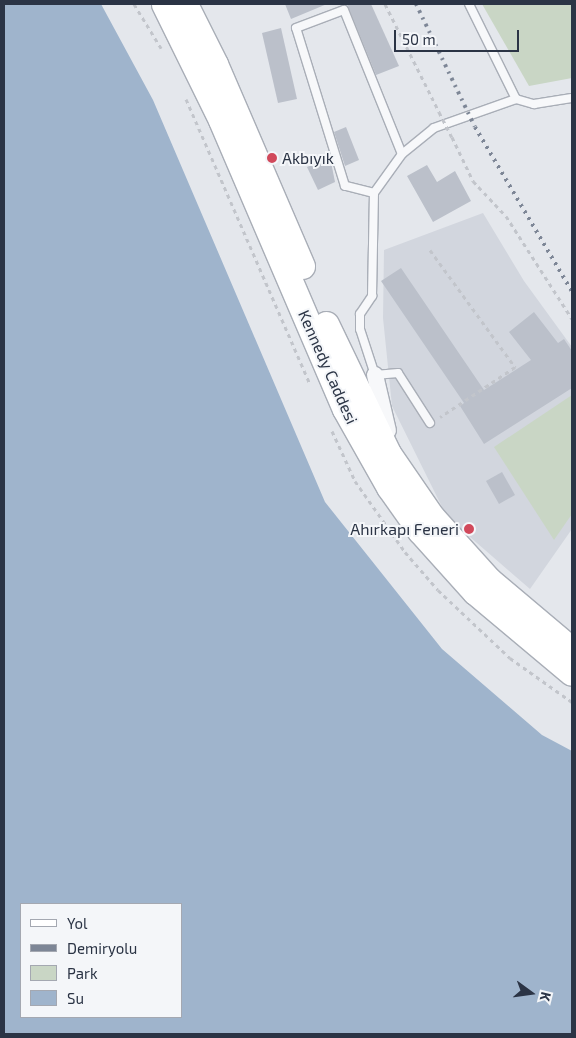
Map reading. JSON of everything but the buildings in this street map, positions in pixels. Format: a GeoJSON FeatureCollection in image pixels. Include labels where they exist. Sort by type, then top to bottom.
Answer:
{"type":"FeatureCollection","features":[{"type":"Feature","properties":{"kind":"main road","name":"Kennedy Caddesi"},"geometry":{"type":"LineString","coordinates":[[164,4],[221,120],[345,409],[389,487],[420,531],[475,592],[572,673]]}},
{"type":"Feature","properties":{"kind":"main road","name":"Kennedy Caddesi"},"geometry":{"type":"LineString","coordinates":[[185,4],[215,64],[334,342],[394,462],[464,556],[519,609],[572,650]]}},
{"type":"Feature","properties":{"kind":"street"},"geometry":{"type":"LineString","coordinates":[[375,375],[378,398],[394,447],[394,462]]}},
{"type":"Feature","properties":{"kind":"lane"},"geometry":{"type":"LineString","coordinates":[[469,4],[516,99]]}},
{"type":"Feature","properties":{"kind":"lane"},"geometry":{"type":"LineString","coordinates":[[374,192],[345,186],[296,28],[344,10],[402,154]]}},
{"type":"Feature","properties":{"kind":"lane"},"geometry":{"type":"LineString","coordinates":[[430,423],[398,373],[375,375],[360,328],[360,314],[372,296],[374,192],[402,154],[434,128],[516,99],[534,104],[572,98]]}},
{"type":"Feature","properties":{"kind":"path"},"geometry":{"type":"LineString","coordinates":[[385,4],[473,181],[506,216],[572,319]]}},
{"type":"Feature","properties":{"kind":"path"},"geometry":{"type":"LineString","coordinates":[[430,250],[515,367],[430,423]]}},
{"type":"Feature","properties":{"kind":"shaded area"},"geometry":{"type":"Polygon","coordinates":[[[483,213],[524,281],[572,347],[572,529],[530,589],[447,517],[392,406],[383,318],[384,250],[483,213]]]}},
{"type":"Feature","properties":{"kind":"green space"},"geometry":{"type":"Polygon","coordinates":[[[482,4],[572,4],[572,78],[529,86],[482,4]]]}},
{"type":"Feature","properties":{"kind":"green space"},"geometry":{"type":"Polygon","coordinates":[[[572,395],[572,514],[554,540],[494,447],[572,395]]]}},
{"type":"Feature","properties":{"kind":"water"},"geometry":{"type":"Polygon","coordinates":[[[4,4],[101,4],[153,100],[325,502],[442,649],[542,735],[572,751],[572,1034],[4,1034],[4,4]]]}},
{"type":"Feature","properties":{"kind":"railway"},"geometry":{"type":"LineString","coordinates":[[416,4],[475,127],[572,292]]}},
{"type":"Feature","properties":{"kind":"place","name":"Akbıyık"},"geometry":{"type":"Point","coordinates":[272,158]}},
{"type":"Feature","properties":{"kind":"place","name":"Ahırkapı Feneri"},"geometry":{"type":"Point","coordinates":[469,529]}}]}
